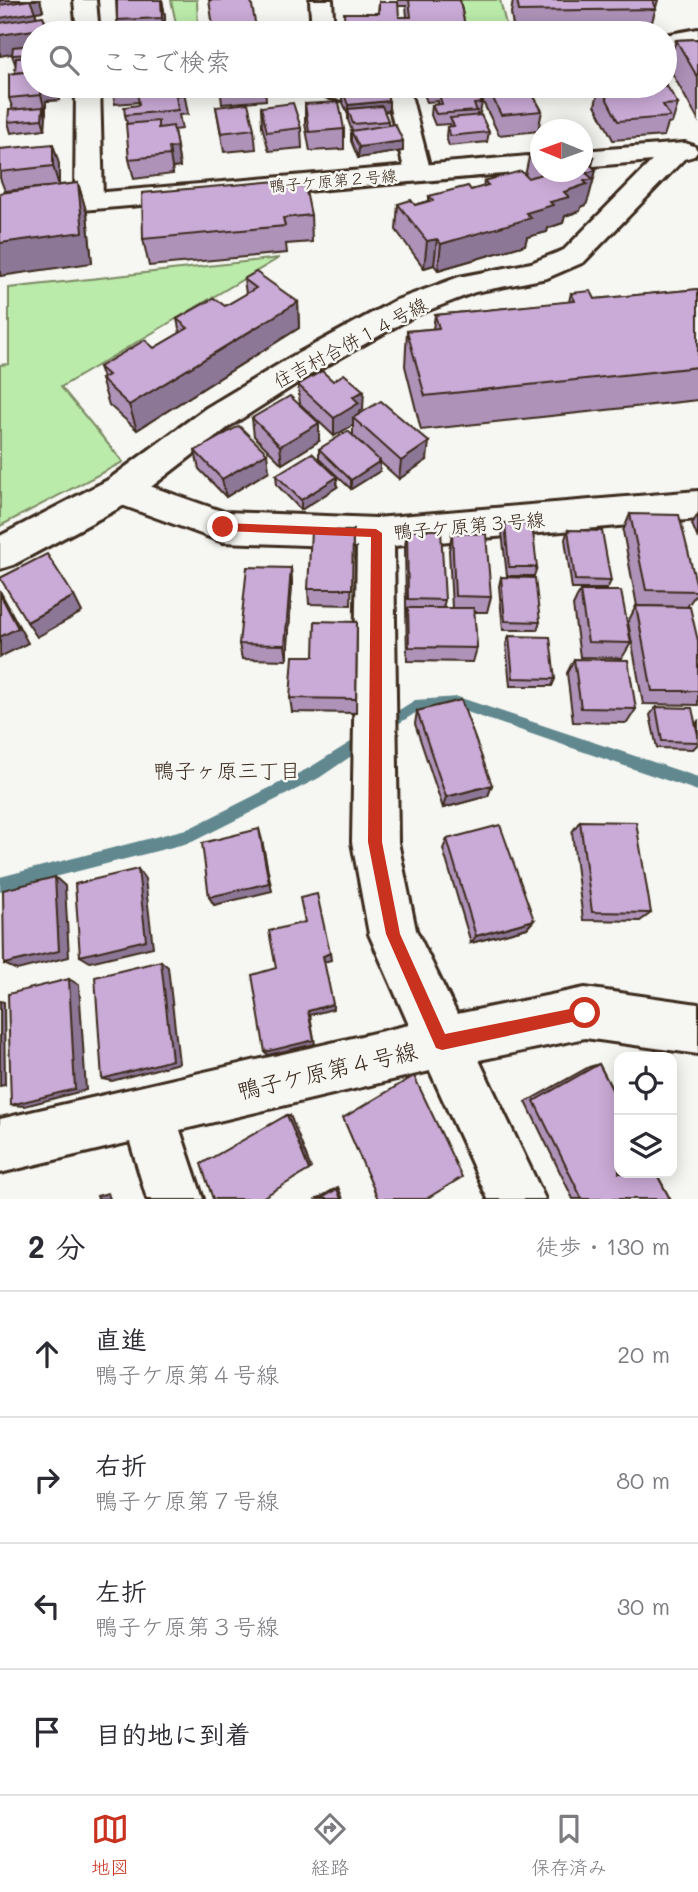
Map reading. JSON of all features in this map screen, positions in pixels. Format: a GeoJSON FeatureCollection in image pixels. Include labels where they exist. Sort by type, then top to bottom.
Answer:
{"type":"FeatureCollection","features":[{"type":"Feature","properties":{"kind":"street"},"geometry":{"type":"LineString","coordinates":[[85,0],[87,21]]}},
{"type":"Feature","properties":{"kind":"street"},"geometry":{"type":"LineString","coordinates":[[321,0],[322,21]]}},
{"type":"Feature","properties":{"kind":"street"},"geometry":{"type":"LineString","coordinates":[[677,40],[698,36]]}},
{"type":"Feature","properties":{"kind":"street"},"geometry":{"type":"LineString","coordinates":[[88,98],[89,200]]}},
{"type":"Feature","properties":{"kind":"street"},"geometry":{"type":"LineString","coordinates":[[395,98],[418,173]]}},
{"type":"Feature","properties":{"kind":"street"},"geometry":{"type":"LineString","coordinates":[[593,158],[687,151]]}},
{"type":"Feature","properties":{"kind":"street","name":"住吉村合併１４号線"},"geometry":{"type":"LineString","coordinates":[[0,554],[121,490],[218,417],[297,368],[405,308],[469,284],[537,271],[574,256],[687,151]]}},
{"type":"Feature","properties":{"kind":"street","name":"鴨子ケ原第２号線"},"geometry":{"type":"LineString","coordinates":[[0,209],[530,164]]}},
{"type":"Feature","properties":{"kind":"street","name":"鴨子ケ原第３号線"},"geometry":{"type":"LineString","coordinates":[[121,490],[223,527],[376,533],[698,505]]}},
{"type":"Feature","properties":{"kind":"street"},"geometry":{"type":"LineString","coordinates":[[376,533],[375,842],[393,934],[517,1199]]}},
{"type":"Feature","properties":{"kind":"street","name":"鴨子ケ原第４号線"},"geometry":{"type":"LineString","coordinates":[[0,1146],[442,1043],[585,1013],[698,1029]]}},
{"type":"Feature","properties":{"kind":"street"},"geometry":{"type":"LineString","coordinates":[[148,1112],[175,1199]]}},
{"type":"Feature","properties":{"kind":"green space"},"geometry":{"type":"Polygon","coordinates":[[[171,0],[197,0],[198,21],[176,21],[171,0]]]}},
{"type":"Feature","properties":{"kind":"green space"},"geometry":{"type":"Polygon","coordinates":[[[460,0],[500,0],[505,21],[464,21],[460,0]]]}},
{"type":"Feature","properties":{"kind":"green space"},"geometry":{"type":"Polygon","coordinates":[[[279,258],[61,387],[123,462],[0,526],[0,365],[9,364],[9,288],[279,258]]]}},
{"type":"Feature","properties":{"kind":"building"},"geometry":{"type":"Polygon","coordinates":[[[30,0],[35,12],[0,18],[0,5],[30,0]]]}},
{"type":"Feature","properties":{"kind":"building"},"geometry":{"type":"Polygon","coordinates":[[[117,0],[161,0],[162,18],[117,20],[117,0]]]}},
{"type":"Feature","properties":{"kind":"building"},"geometry":{"type":"Polygon","coordinates":[[[209,0],[251,0],[255,21],[212,21],[209,0]]]}},
{"type":"Feature","properties":{"kind":"building"},"geometry":{"type":"Polygon","coordinates":[[[409,0],[460,0],[464,21],[344,21],[344,13],[379,13],[379,2],[398,2],[399,17],[411,17],[409,0]]]}},
{"type":"Feature","properties":{"kind":"building"},"geometry":{"type":"Polygon","coordinates":[[[517,0],[653,0],[656,9],[519,11],[517,0]]]}},
{"type":"Feature","properties":{"kind":"building"},"geometry":{"type":"Polygon","coordinates":[[[43,16],[45,21],[21,21],[21,32],[0,35],[0,23],[43,16]]]}},
{"type":"Feature","properties":{"kind":"building"},"geometry":{"type":"Polygon","coordinates":[[[698,39],[698,78],[677,42],[698,39]]]}},
{"type":"Feature","properties":{"kind":"building"},"geometry":{"type":"Polygon","coordinates":[[[21,46],[21,55],[12,55],[13,47],[21,46]]]}},
{"type":"Feature","properties":{"kind":"building"},"geometry":{"type":"Polygon","coordinates":[[[16,58],[21,58],[21,72],[15,73],[16,58]]]}},
{"type":"Feature","properties":{"kind":"building"},"geometry":{"type":"Polygon","coordinates":[[[21,72],[21,97],[9,98],[9,74],[21,72]]]}},
{"type":"Feature","properties":{"kind":"building"},"geometry":{"type":"Polygon","coordinates":[[[138,98],[176,98],[178,110],[125,115],[124,107],[139,105],[138,98]]]}},
{"type":"Feature","properties":{"kind":"building"},"geometry":{"type":"Polygon","coordinates":[[[345,98],[388,98],[389,101],[348,105],[345,98]]]}},
{"type":"Feature","properties":{"kind":"building"},"geometry":{"type":"Polygon","coordinates":[[[440,98],[480,98],[482,103],[474,104],[477,111],[436,114],[432,105],[442,104],[440,98]]]}},
{"type":"Feature","properties":{"kind":"building"},"geometry":{"type":"Polygon","coordinates":[[[493,98],[535,98],[542,111],[501,115],[493,98]]]}},
{"type":"Feature","properties":{"kind":"building"},"geometry":{"type":"Polygon","coordinates":[[[606,98],[674,98],[678,104],[663,105],[670,117],[618,121],[606,98]]]}},
{"type":"Feature","properties":{"kind":"building"},"geometry":{"type":"Polygon","coordinates":[[[339,102],[344,129],[309,132],[305,104],[339,102]]]}},
{"type":"Feature","properties":{"kind":"building"},"geometry":{"type":"Polygon","coordinates":[[[248,103],[254,129],[221,133],[216,107],[248,103]]]}},
{"type":"Feature","properties":{"kind":"building"},"geometry":{"type":"Polygon","coordinates":[[[293,103],[301,128],[267,132],[261,107],[293,103]]]}},
{"type":"Feature","properties":{"kind":"building"},"geometry":{"type":"Polygon","coordinates":[[[382,106],[388,121],[353,124],[348,109],[382,106]]]}},
{"type":"Feature","properties":{"kind":"building"},"geometry":{"type":"Polygon","coordinates":[[[43,107],[42,119],[8,122],[9,110],[43,107]]]}},
{"type":"Feature","properties":{"kind":"building"},"geometry":{"type":"Polygon","coordinates":[[[481,115],[489,132],[450,136],[447,127],[454,126],[450,118],[481,115]]]}},
{"type":"Feature","properties":{"kind":"building"},"geometry":{"type":"Polygon","coordinates":[[[158,121],[158,128],[173,126],[177,147],[169,148],[170,155],[129,159],[126,124],[158,121]]]}},
{"type":"Feature","properties":{"kind":"building"},"geometry":{"type":"Polygon","coordinates":[[[395,124],[403,141],[359,147],[351,131],[395,124]]]}},
{"type":"Feature","properties":{"kind":"building"},"geometry":{"type":"Polygon","coordinates":[[[53,144],[53,166],[0,172],[0,149],[53,144]]]}},
{"type":"Feature","properties":{"kind":"building"},"geometry":{"type":"Polygon","coordinates":[[[521,171],[530,182],[587,184],[564,192],[569,197],[550,202],[553,205],[526,213],[531,218],[441,244],[437,239],[427,241],[398,204],[411,200],[415,205],[433,200],[429,196],[468,186],[471,190],[488,185],[484,181],[521,171]]]}},
{"type":"Feature","properties":{"kind":"building"},"geometry":{"type":"Polygon","coordinates":[[[277,181],[278,189],[305,186],[311,215],[283,218],[285,226],[143,239],[142,193],[277,181]]]}},
{"type":"Feature","properties":{"kind":"building"},"geometry":{"type":"Polygon","coordinates":[[[78,183],[83,232],[0,243],[0,193],[78,183]]]}},
{"type":"Feature","properties":{"kind":"building"},"geometry":{"type":"Polygon","coordinates":[[[256,272],[298,302],[129,405],[101,379],[108,375],[99,367],[145,340],[154,348],[188,328],[177,319],[214,298],[225,306],[256,288],[244,279],[256,272]]]}},
{"type":"Feature","properties":{"kind":"building"},"geometry":{"type":"Polygon","coordinates":[[[698,289],[698,367],[425,396],[407,331],[439,328],[435,315],[575,301],[571,293],[591,291],[595,299],[698,289]]]}},
{"type":"Feature","properties":{"kind":"building"},"geometry":{"type":"Polygon","coordinates":[[[322,371],[333,381],[344,374],[364,391],[353,397],[359,403],[334,418],[298,385],[322,371]]]}},
{"type":"Feature","properties":{"kind":"building"},"geometry":{"type":"Polygon","coordinates":[[[290,396],[319,423],[280,446],[252,418],[290,396]]]}},
{"type":"Feature","properties":{"kind":"building"},"geometry":{"type":"Polygon","coordinates":[[[381,401],[429,442],[401,461],[353,418],[381,401]]]}},
{"type":"Feature","properties":{"kind":"building"},"geometry":{"type":"Polygon","coordinates":[[[239,426],[267,453],[222,479],[195,451],[239,426]]]}},
{"type":"Feature","properties":{"kind":"building"},"geometry":{"type":"Polygon","coordinates":[[[348,431],[380,461],[351,480],[319,449],[348,431]]]}},
{"type":"Feature","properties":{"kind":"building"},"geometry":{"type":"Polygon","coordinates":[[[312,453],[337,477],[301,500],[276,475],[312,453]]]}},
{"type":"Feature","properties":{"kind":"building"},"geometry":{"type":"Polygon","coordinates":[[[630,514],[679,515],[698,591],[646,590],[630,514]]]}},
{"type":"Feature","properties":{"kind":"building"},"geometry":{"type":"Polygon","coordinates":[[[505,523],[532,524],[537,567],[509,567],[505,523]]]}},
{"type":"Feature","properties":{"kind":"building"},"geometry":{"type":"Polygon","coordinates":[[[311,530],[353,531],[352,589],[308,589],[311,530]]]}},
{"type":"Feature","properties":{"kind":"building"},"geometry":{"type":"Polygon","coordinates":[[[407,530],[441,530],[445,600],[408,599],[407,530]]]}},
{"type":"Feature","properties":{"kind":"building"},"geometry":{"type":"Polygon","coordinates":[[[568,530],[602,531],[611,581],[575,580],[568,530]]]}},
{"type":"Feature","properties":{"kind":"building"},"geometry":{"type":"Polygon","coordinates":[[[452,533],[486,534],[491,597],[455,596],[452,533]]]}},
{"type":"Feature","properties":{"kind":"building"},"geometry":{"type":"Polygon","coordinates":[[[47,554],[74,596],[27,622],[0,578],[47,554]]]}},
{"type":"Feature","properties":{"kind":"building"},"geometry":{"type":"Polygon","coordinates":[[[247,567],[291,568],[285,645],[239,644],[247,567]]]}},
{"type":"Feature","properties":{"kind":"building"},"geometry":{"type":"Polygon","coordinates":[[[501,577],[535,578],[540,622],[505,621],[501,577]]]}},
{"type":"Feature","properties":{"kind":"building"},"geometry":{"type":"Polygon","coordinates":[[[580,591],[621,591],[631,643],[588,642],[580,591]]]}},
{"type":"Feature","properties":{"kind":"building"},"geometry":{"type":"Polygon","coordinates":[[[0,594],[18,628],[0,637],[0,594]]]}},
{"type":"Feature","properties":{"kind":"building"},"geometry":{"type":"Polygon","coordinates":[[[636,606],[690,607],[698,641],[698,691],[652,691],[636,606]]]}},
{"type":"Feature","properties":{"kind":"building"},"geometry":{"type":"Polygon","coordinates":[[[408,608],[474,608],[477,648],[409,647],[408,608]]]}},
{"type":"Feature","properties":{"kind":"building"},"geometry":{"type":"Polygon","coordinates":[[[315,621],[357,622],[356,699],[290,698],[293,656],[314,656],[315,621]]]}},
{"type":"Feature","properties":{"kind":"building"},"geometry":{"type":"Polygon","coordinates":[[[509,636],[550,637],[555,679],[513,678],[509,636]]]}},
{"type":"Feature","properties":{"kind":"building"},"geometry":{"type":"Polygon","coordinates":[[[574,659],[628,660],[636,709],[581,708],[574,659]]]}},
{"type":"Feature","properties":{"kind":"building"},"geometry":{"type":"Polygon","coordinates":[[[461,700],[492,785],[446,797],[417,711],[461,700]]]}},
{"type":"Feature","properties":{"kind":"building"},"geometry":{"type":"Polygon","coordinates":[[[656,707],[692,708],[698,742],[662,741],[656,707]]]}},
{"type":"Feature","properties":{"kind":"building"},"geometry":{"type":"Polygon","coordinates":[[[580,821],[636,822],[651,913],[592,912],[580,821]]]}},
{"type":"Feature","properties":{"kind":"building"},"geometry":{"type":"Polygon","coordinates":[[[500,825],[534,920],[476,936],[447,839],[500,825]]]}},
{"type":"Feature","properties":{"kind":"building"},"geometry":{"type":"Polygon","coordinates":[[[259,829],[269,883],[209,897],[202,843],[259,829]]]}},
{"type":"Feature","properties":{"kind":"building"},"geometry":{"type":"Polygon","coordinates":[[[138,869],[146,940],[80,956],[75,884],[138,869]]]}},
{"type":"Feature","properties":{"kind":"building"},"geometry":{"type":"Polygon","coordinates":[[[55,877],[59,951],[4,964],[3,890],[55,877]]]}},
{"type":"Feature","properties":{"kind":"building"},"geometry":{"type":"Polygon","coordinates":[[[317,894],[330,953],[323,956],[333,1004],[308,1011],[314,1040],[265,1052],[252,975],[276,968],[269,931],[305,922],[300,898],[317,894]]]}},
{"type":"Feature","properties":{"kind":"building"},"geometry":{"type":"Polygon","coordinates":[[[161,961],[172,1060],[102,1079],[95,977],[161,961]]]}},
{"type":"Feature","properties":{"kind":"building"},"geometry":{"type":"Polygon","coordinates":[[[69,979],[75,1089],[11,1105],[8,994],[69,979]]]}},
{"type":"Feature","properties":{"kind":"building"},"geometry":{"type":"Polygon","coordinates":[[[599,1064],[614,1093],[614,1178],[659,1178],[670,1199],[582,1199],[534,1101],[599,1064]]]}},
{"type":"Feature","properties":{"kind":"building"},"geometry":{"type":"Polygon","coordinates":[[[414,1076],[462,1177],[426,1199],[378,1199],[343,1118],[414,1076]]]}},
{"type":"Feature","properties":{"kind":"building"},"geometry":{"type":"Polygon","coordinates":[[[287,1115],[309,1170],[260,1199],[213,1199],[201,1164],[287,1115]]]}},
{"type":"Feature","properties":{"kind":"building"},"geometry":{"type":"Polygon","coordinates":[[[337,1189],[341,1199],[321,1199],[337,1189]]]}},
{"type":"Feature","properties":{"kind":"waterway"},"geometry":{"type":"LineString","coordinates":[[382,728],[415,706],[458,703],[698,784]]}},
{"type":"Feature","properties":{"kind":"waterway"},"geometry":{"type":"LineString","coordinates":[[0,884],[192,835],[314,773],[367,738]]}},
{"type":"Feature","properties":{"kind":"district","name":"鴨子ヶ原三丁目"},"geometry":{"type":"Point","coordinates":[227,769]}},
{"type":"Feature","properties":{"kind":"route"},"geometry":{"type":"LineString","coordinates":[[223,527],[376,533],[375,842],[393,934],[442,1043],[585,1013]]}}]}
